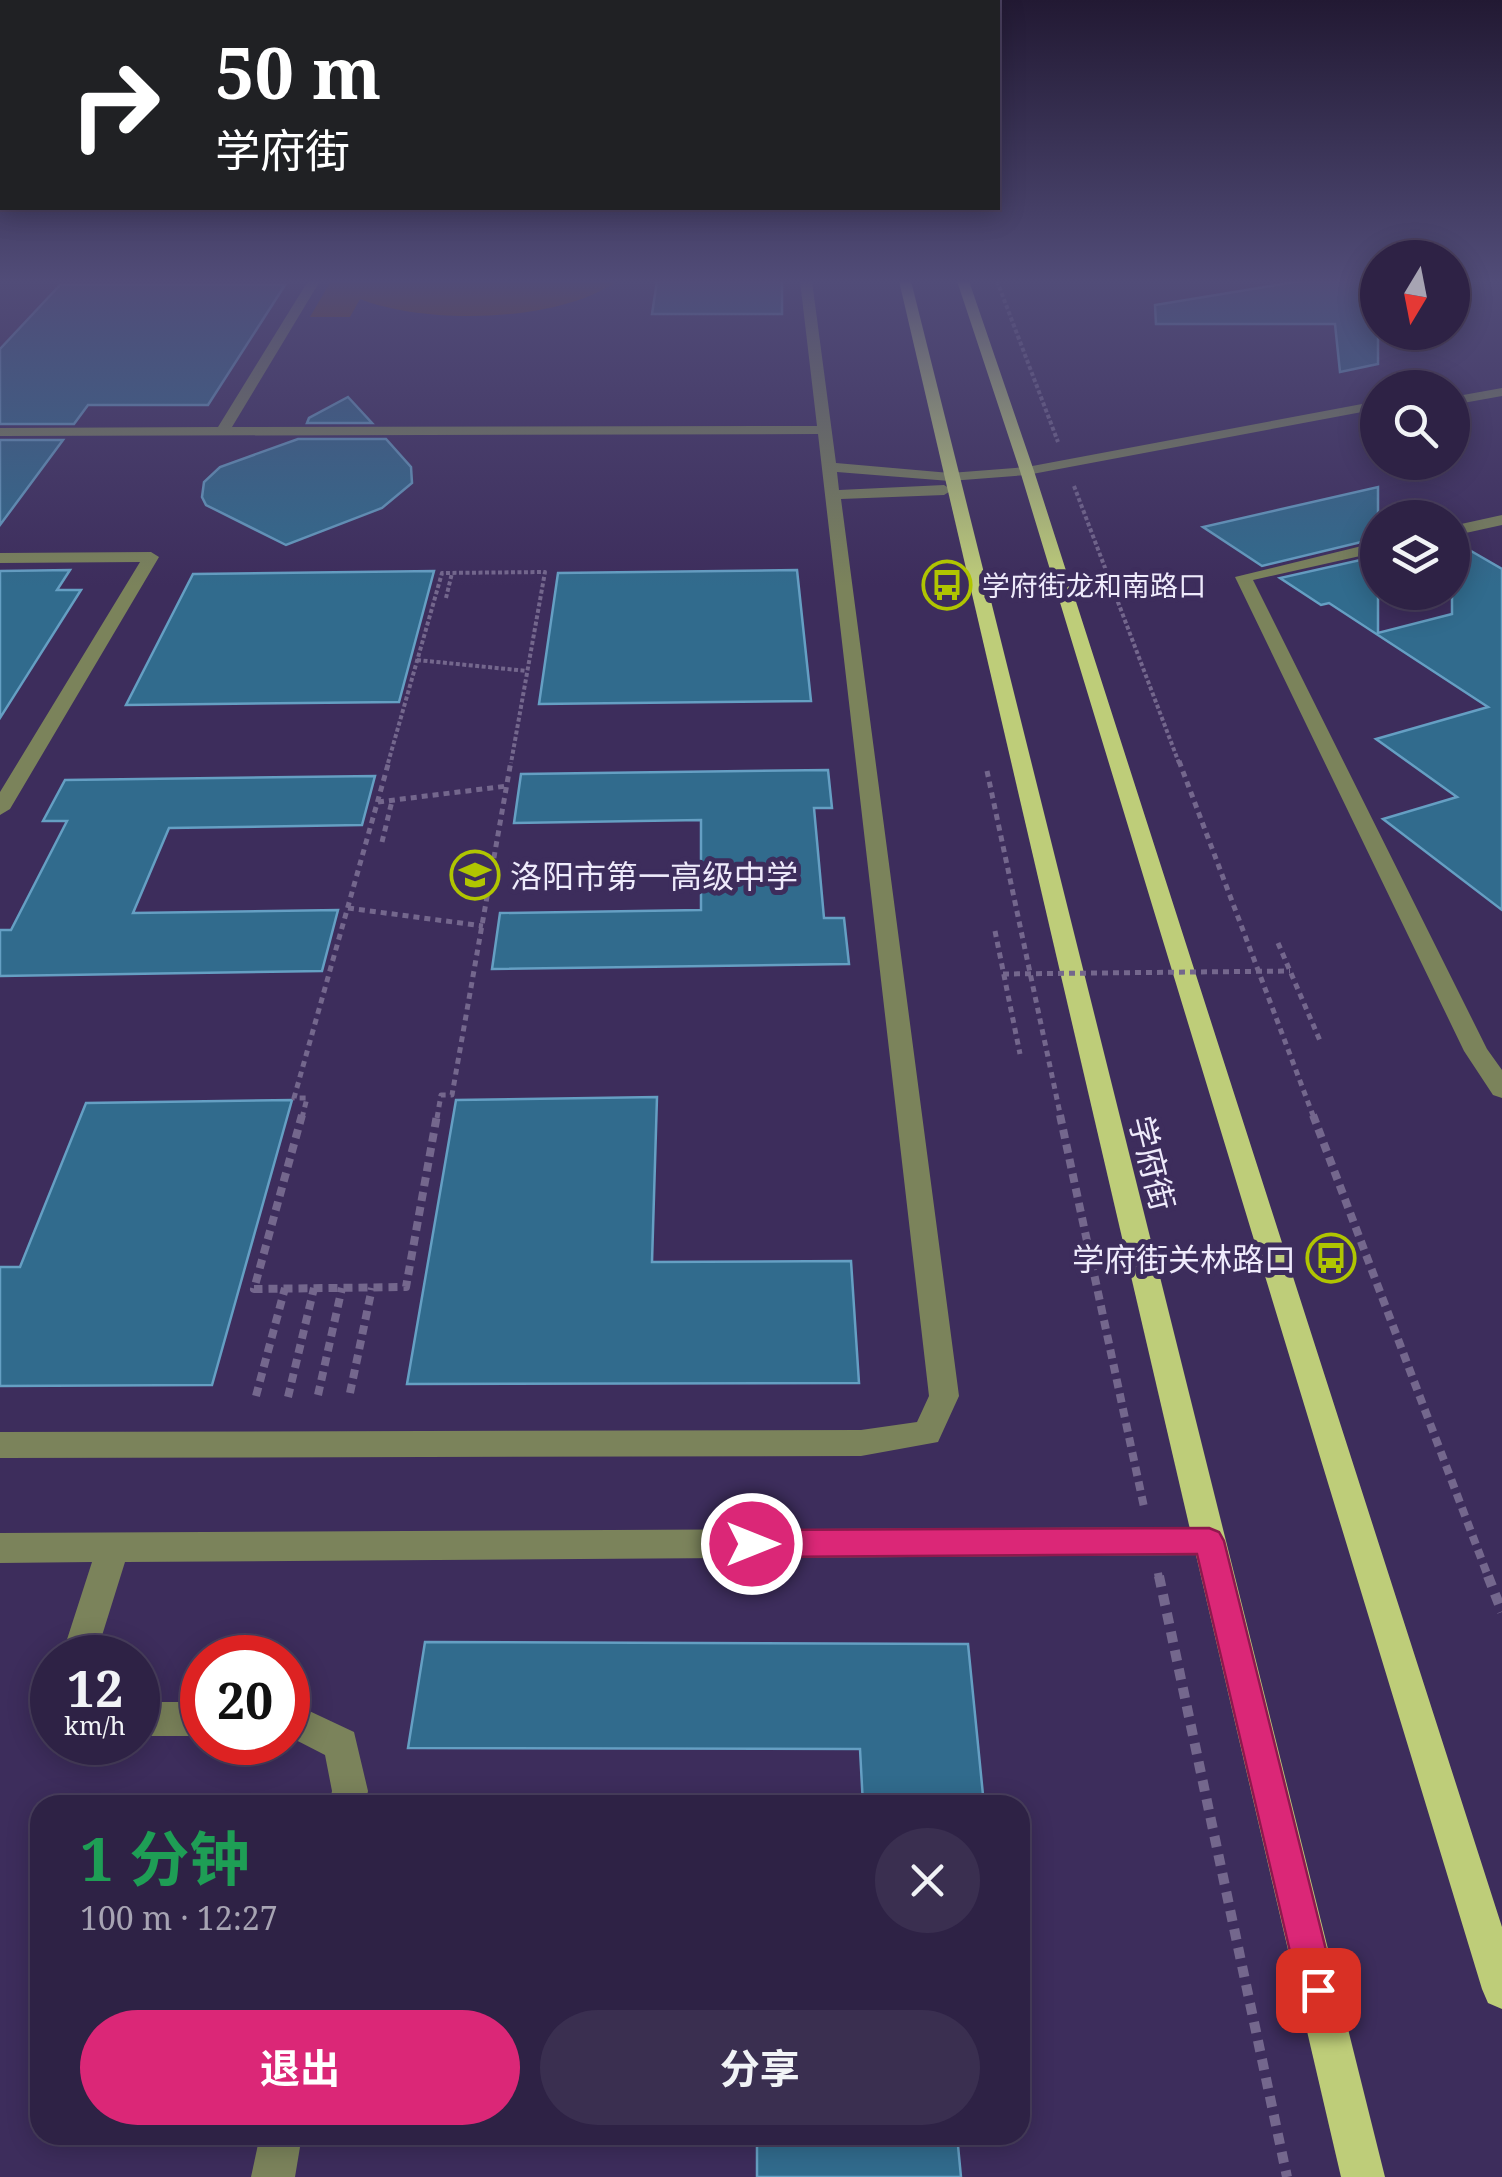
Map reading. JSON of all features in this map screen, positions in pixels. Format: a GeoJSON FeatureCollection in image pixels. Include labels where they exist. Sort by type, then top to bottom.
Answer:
{"type":"FeatureCollection","features":[{"type":"Feature","properties":{"kind":"main road","name":"学府街"},"geometry":{"type":"LineString","coordinates":[[929,383],[1363,2177]]}},
{"type":"Feature","properties":{"kind":"main road"},"geometry":{"type":"LineString","coordinates":[[997,383],[1502,1989]]}},
{"type":"Feature","properties":{"kind":"street"},"geometry":{"type":"LineString","coordinates":[[222,432],[252,383]]}},
{"type":"Feature","properties":{"kind":"street"},"geometry":{"type":"LineString","coordinates":[[0,1445],[861,1442],[927,1433],[944,1396],[818,383]]}},
{"type":"Feature","properties":{"kind":"street"},"geometry":{"type":"LineString","coordinates":[[1470,398],[1502,392]]}},
{"type":"Feature","properties":{"kind":"street"},"geometry":{"type":"LineString","coordinates":[[1068,470],[1360,409]]}},
{"type":"Feature","properties":{"kind":"street"},"geometry":{"type":"LineString","coordinates":[[832,495],[1029,477],[1360,419]]}},
{"type":"Feature","properties":{"kind":"street"},"geometry":{"type":"LineString","coordinates":[[0,432],[824,430]]}},
{"type":"Feature","properties":{"kind":"street"},"geometry":{"type":"LineString","coordinates":[[829,467],[952,483]]}},
{"type":"Feature","properties":{"kind":"street"},"geometry":{"type":"LineString","coordinates":[[1470,527],[1502,520]]}},
{"type":"Feature","properties":{"kind":"street"},"geometry":{"type":"LineString","coordinates":[[1360,551],[1244,577],[1476,1051],[1502,1089]]}},
{"type":"Feature","properties":{"kind":"street"},"geometry":{"type":"LineString","coordinates":[[0,558],[152,557],[0,809]]}},
{"type":"Feature","properties":{"kind":"street"},"geometry":{"type":"LineString","coordinates":[[0,1548],[1209,1541]]}},
{"type":"Feature","properties":{"kind":"street"},"geometry":{"type":"LineString","coordinates":[[85,1635],[113,1547]]}},
{"type":"Feature","properties":{"kind":"street"},"geometry":{"type":"LineString","coordinates":[[310,1729],[340,1744],[349,1795]]}},
{"type":"Feature","properties":{"kind":"street"},"geometry":{"type":"LineString","coordinates":[[273,2177],[280,2145]]}},
{"type":"Feature","properties":{"kind":"path"},"geometry":{"type":"LineString","coordinates":[[1035,383],[1502,1612]]}},
{"type":"Feature","properties":{"kind":"path"},"geometry":{"type":"LineString","coordinates":[[545,572],[452,1095],[441,1095],[406,1287],[254,1288],[306,1098],[294,1098],[417,660],[442,573],[545,572]]}},
{"type":"Feature","properties":{"kind":"path"},"geometry":{"type":"LineString","coordinates":[[446,598],[452,573]]}},
{"type":"Feature","properties":{"kind":"path"},"geometry":{"type":"LineString","coordinates":[[417,660],[527,671]]}},
{"type":"Feature","properties":{"kind":"path"},"geometry":{"type":"LineString","coordinates":[[985,763],[1286,2177]]}},
{"type":"Feature","properties":{"kind":"path"},"geometry":{"type":"LineString","coordinates":[[378,802],[507,786]]}},
{"type":"Feature","properties":{"kind":"path"},"geometry":{"type":"LineString","coordinates":[[382,842],[392,800]]}},
{"type":"Feature","properties":{"kind":"path"},"geometry":{"type":"LineString","coordinates":[[348,908],[482,926]]}},
{"type":"Feature","properties":{"kind":"path"},"geometry":{"type":"LineString","coordinates":[[994,931],[1020,1054]]}},
{"type":"Feature","properties":{"kind":"path"},"geometry":{"type":"LineString","coordinates":[[1278,943],[1321,1043]]}},
{"type":"Feature","properties":{"kind":"path"},"geometry":{"type":"LineString","coordinates":[[1004,974],[1290,971]]}},
{"type":"Feature","properties":{"kind":"path"},"geometry":{"type":"LineString","coordinates":[[256,1396],[285,1288]]}},
{"type":"Feature","properties":{"kind":"path"},"geometry":{"type":"LineString","coordinates":[[288,1397],[314,1288]]}},
{"type":"Feature","properties":{"kind":"path"},"geometry":{"type":"LineString","coordinates":[[318,1395],[342,1288]]}},
{"type":"Feature","properties":{"kind":"path"},"geometry":{"type":"LineString","coordinates":[[350,1393],[372,1288]]}},
{"type":"Feature","properties":{"kind":"building"},"geometry":{"type":"Polygon","coordinates":[[[0,383],[222,383],[208,405],[88,405],[74,424],[0,424],[0,383]]]}},
{"type":"Feature","properties":{"kind":"building"},"geometry":{"type":"Polygon","coordinates":[[[348,397],[372,423],[307,423],[309,418],[348,397]]]}},
{"type":"Feature","properties":{"kind":"building"},"geometry":{"type":"Polygon","coordinates":[[[298,439],[386,439],[411,467],[412,483],[382,508],[286,545],[206,505],[202,497],[204,482],[220,467],[298,439]]]}},
{"type":"Feature","properties":{"kind":"building"},"geometry":{"type":"Polygon","coordinates":[[[0,440],[63,440],[0,525],[0,440]]]}},
{"type":"Feature","properties":{"kind":"building"},"geometry":{"type":"Polygon","coordinates":[[[1378,487],[1378,500],[1360,500],[1360,542],[1262,566],[1203,527],[1378,487]]]}},
{"type":"Feature","properties":{"kind":"building"},"geometry":{"type":"Polygon","coordinates":[[[1470,550],[1502,569],[1502,910],[1383,819],[1457,797],[1376,739],[1488,707],[1329,603],[1321,605],[1280,578],[1360,560],[1360,610],[1378,610],[1378,633],[1452,614],[1452,610],[1470,610],[1470,550]]]}},
{"type":"Feature","properties":{"kind":"building"},"geometry":{"type":"Polygon","coordinates":[[[70,570],[57,590],[81,590],[0,718],[0,571],[70,570]]]}},
{"type":"Feature","properties":{"kind":"building"},"geometry":{"type":"Polygon","coordinates":[[[797,570],[811,701],[539,704],[558,573],[797,570]]]}},
{"type":"Feature","properties":{"kind":"building"},"geometry":{"type":"Polygon","coordinates":[[[434,571],[399,702],[126,705],[193,574],[434,571]]]}},
{"type":"Feature","properties":{"kind":"building"},"geometry":{"type":"Polygon","coordinates":[[[828,770],[832,808],[814,808],[824,918],[844,918],[849,964],[492,969],[500,913],[701,910],[701,820],[514,823],[521,774],[828,770]]]}},
{"type":"Feature","properties":{"kind":"building"},"geometry":{"type":"Polygon","coordinates":[[[375,776],[362,825],[169,828],[133,913],[338,910],[322,971],[0,976],[0,930],[11,930],[67,821],[43,821],[65,780],[375,776]]]}},
{"type":"Feature","properties":{"kind":"building"},"geometry":{"type":"Polygon","coordinates":[[[657,1097],[652,1262],[851,1261],[859,1383],[407,1384],[456,1100],[657,1097]]]}},
{"type":"Feature","properties":{"kind":"building"},"geometry":{"type":"Polygon","coordinates":[[[292,1100],[212,1385],[0,1386],[0,1267],[20,1267],[86,1103],[292,1100]]]}},
{"type":"Feature","properties":{"kind":"building"},"geometry":{"type":"Polygon","coordinates":[[[425,1642],[968,1644],[983,1795],[862,1795],[860,1749],[408,1748],[425,1642]]]}},
{"type":"Feature","properties":{"kind":"building"},"geometry":{"type":"Polygon","coordinates":[[[757,2145],[958,2145],[961,2177],[757,2177],[757,2145]]]}},
{"type":"Feature","properties":{"kind":"place","name":"学府街龙和南路口"},"geometry":{"type":"Point","coordinates":[947,585]}},
{"type":"Feature","properties":{"kind":"place","name":"洛阳市第一高级中学"},"geometry":{"type":"Point","coordinates":[475,875]}},
{"type":"Feature","properties":{"kind":"place","name":"学府街关林路口"},"geometry":{"type":"Point","coordinates":[1331,1258]}},
{"type":"Feature","properties":{"kind":"route"},"geometry":{"type":"LineString","coordinates":[[752,1544],[1209,1541],[1318,1990]]}}]}
